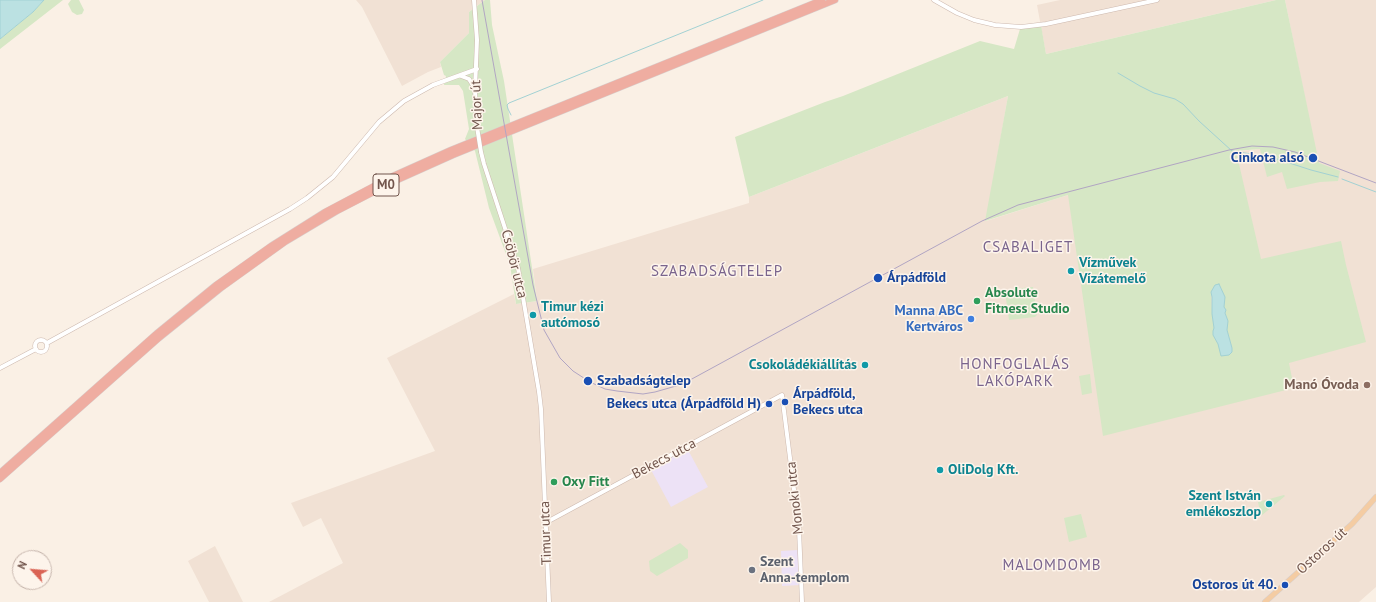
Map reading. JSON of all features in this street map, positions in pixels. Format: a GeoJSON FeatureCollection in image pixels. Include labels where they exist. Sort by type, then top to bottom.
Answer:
{"type":"FeatureCollection","features":[{"type":"Feature","properties":{"kind":"highway","name":"M0"},"geometry":{"type":"LineString","coordinates":[[0,473],[156,334],[216,285],[271,246],[325,212],[387,179],[451,150],[822,0]]}},
{"type":"Feature","properties":{"kind":"highway","name":"M0"},"geometry":{"type":"LineString","coordinates":[[0,479],[137,357],[201,303],[263,257],[296,235],[337,211],[394,181],[474,146],[836,0]]}},
{"type":"Feature","properties":{"kind":"main road","name":"Ostoros út"},"geometry":{"type":"LineString","coordinates":[[1265,602],[1352,524],[1376,497]]}},
{"type":"Feature","properties":{"kind":"street","name":"Major út"},"geometry":{"type":"LineString","coordinates":[[474,0],[477,27],[475,90],[477,127],[481,152],[498,207]]}},
{"type":"Feature","properties":{"kind":"street"},"geometry":{"type":"LineString","coordinates":[[934,0],[957,14],[974,20],[994,25],[1021,26],[1046,24],[1157,0]]}},
{"type":"Feature","properties":{"kind":"street"},"geometry":{"type":"LineString","coordinates":[[46,343],[301,202],[322,187],[338,172],[379,122],[394,108],[418,92],[433,85],[476,70]]}},
{"type":"Feature","properties":{"kind":"street"},"geometry":{"type":"LineString","coordinates":[[458,76],[464,76],[470,79],[475,90]]}},
{"type":"Feature","properties":{"kind":"street","name":"Csöbör utca"},"geometry":{"type":"LineString","coordinates":[[498,207],[518,268],[539,392]]}},
{"type":"Feature","properties":{"kind":"street"},"geometry":{"type":"LineString","coordinates":[[0,368],[36,348],[38,341],[42,340],[46,343]]}},
{"type":"Feature","properties":{"kind":"street"},"geometry":{"type":"LineString","coordinates":[[36,348],[39,351],[44,351],[47,348],[46,343]]}},
{"type":"Feature","properties":{"kind":"street","name":"Timur utca"},"geometry":{"type":"LineString","coordinates":[[539,392],[541,409],[548,602]]}},
{"type":"Feature","properties":{"kind":"street","name":"Bekecs utca"},"geometry":{"type":"LineString","coordinates":[[545,523],[782,395]]}},
{"type":"Feature","properties":{"kind":"street","name":"Monoki utca"},"geometry":{"type":"LineString","coordinates":[[782,395],[799,529],[802,602]]}},
{"type":"Feature","properties":{"kind":"shaded area"},"geometry":{"type":"Polygon","coordinates":[[[356,0],[485,0],[469,12],[469,33],[440,62],[441,67],[402,86],[362,7],[356,0]]]}},
{"type":"Feature","properties":{"kind":"shaded area"},"geometry":{"type":"Polygon","coordinates":[[[1060,0],[1276,0],[1046,54],[1037,5],[1060,0]]]}},
{"type":"Feature","properties":{"kind":"shaded area"},"geometry":{"type":"Polygon","coordinates":[[[1285,0],[1376,0],[1376,587],[1359,602],[269,602],[343,563],[321,518],[303,527],[291,503],[435,451],[387,358],[514,294],[516,304],[537,301],[533,269],[749,203],[749,197],[1008,96],[986,221],[1068,195],[1232,152],[1260,149],[1318,163],[1285,0]]]}},
{"type":"Feature","properties":{"kind":"shaded area"},"geometry":{"type":"Polygon","coordinates":[[[687,448],[708,487],[671,507],[650,468],[687,448]]]}},
{"type":"Feature","properties":{"kind":"shaded area"},"geometry":{"type":"Polygon","coordinates":[[[215,546],[243,602],[209,602],[188,561],[215,546]]]}},
{"type":"Feature","properties":{"kind":"shaded area"},"geometry":{"type":"Polygon","coordinates":[[[798,550],[800,585],[782,586],[781,551],[798,550]]]}},
{"type":"Feature","properties":{"kind":"green space"},"geometry":{"type":"Polygon","coordinates":[[[44,0],[63,0],[0,49],[0,39],[33,12],[44,0]]]}},
{"type":"Feature","properties":{"kind":"green space"},"geometry":{"type":"Polygon","coordinates":[[[71,0],[79,0],[84,10],[82,14],[77,15],[72,12],[68,4],[71,0]]]}},
{"type":"Feature","properties":{"kind":"green space"},"geometry":{"type":"Polygon","coordinates":[[[485,0],[490,0],[492,25],[504,81],[537,301],[516,304],[510,265],[489,208],[475,151],[465,139],[469,129],[463,91],[459,85],[444,85],[446,76],[444,75],[440,62],[469,33],[469,12],[485,0]]]}},
{"type":"Feature","properties":{"kind":"green space"},"geometry":{"type":"Polygon","coordinates":[[[1276,0],[1285,0],[1319,163],[1340,171],[1338,181],[1320,182],[1287,189],[1282,172],[1267,177],[1260,149],[1236,151],[1261,259],[1341,241],[1366,342],[1289,363],[1294,388],[1103,436],[1068,195],[985,221],[1008,96],[749,197],[735,137],[843,96],[980,41],[1014,49],[1020,29],[1041,25],[1046,54],[1276,0]],[[1215,285],[1211,292],[1214,328],[1213,335],[1218,344],[1221,355],[1232,348],[1227,330],[1228,321],[1224,307],[1225,297],[1221,288],[1215,285]]]}},
{"type":"Feature","properties":{"kind":"green space"},"geometry":{"type":"Polygon","coordinates":[[[1033,287],[1037,315],[1035,317],[1009,320],[1005,292],[1033,287]]]}},
{"type":"Feature","properties":{"kind":"green space"},"geometry":{"type":"Polygon","coordinates":[[[1090,374],[1092,393],[1082,395],[1079,376],[1090,374]]]}},
{"type":"Feature","properties":{"kind":"green space"},"geometry":{"type":"Polygon","coordinates":[[[1285,496],[1261,516],[1258,502],[1285,496]]]}},
{"type":"Feature","properties":{"kind":"green space"},"geometry":{"type":"Polygon","coordinates":[[[1081,514],[1087,537],[1069,542],[1064,518],[1081,514]]]}},
{"type":"Feature","properties":{"kind":"green space"},"geometry":{"type":"Polygon","coordinates":[[[680,543],[688,550],[688,558],[657,576],[650,571],[649,561],[680,543]]]}},
{"type":"Feature","properties":{"kind":"water"},"geometry":{"type":"Polygon","coordinates":[[[0,0],[44,0],[33,12],[0,39],[0,0]]]}},
{"type":"Feature","properties":{"kind":"water"},"geometry":{"type":"Polygon","coordinates":[[[1219,284],[1225,297],[1224,307],[1228,321],[1227,330],[1232,348],[1232,352],[1229,355],[1221,356],[1218,344],[1213,335],[1214,328],[1211,292],[1215,285],[1219,284]]]}},
{"type":"Feature","properties":{"kind":"waterway"},"geometry":{"type":"LineString","coordinates":[[511,115],[507,105],[509,103],[763,0]]}},
{"type":"Feature","properties":{"kind":"waterway"},"geometry":{"type":"LineString","coordinates":[[1118,73],[1154,93],[1175,99],[1183,104],[1232,151],[1271,157],[1338,177]]}},
{"type":"Feature","properties":{"kind":"waterway"},"geometry":{"type":"LineString","coordinates":[[1342,179],[1376,192]]}},
{"type":"Feature","properties":{"kind":"tram line"},"geometry":{"type":"LineString","coordinates":[[482,0],[533,285],[544,330],[560,358],[573,371],[590,382],[605,389],[643,394],[676,386],[690,380],[982,221],[1018,205],[1229,150],[1252,146],[1273,147],[1295,152],[1376,183]]}},
{"type":"Feature","properties":{"kind":"place","name":"Cinkota alsó"},"geometry":{"type":"Point","coordinates":[1313,158]}},
{"type":"Feature","properties":{"kind":"place","name":"Vízművek Vízátemelő"},"geometry":{"type":"Point","coordinates":[1071,271]}},
{"type":"Feature","properties":{"kind":"place","name":"Árpádföld"},"geometry":{"type":"Point","coordinates":[878,278]}},
{"type":"Feature","properties":{"kind":"place","name":"Absolute Fitness Studio"},"geometry":{"type":"Point","coordinates":[977,301]}},
{"type":"Feature","properties":{"kind":"place","name":"Timur kézi autómosó"},"geometry":{"type":"Point","coordinates":[533,315]}},
{"type":"Feature","properties":{"kind":"place","name":"Manna ABC Kertváros"},"geometry":{"type":"Point","coordinates":[971,319]}},
{"type":"Feature","properties":{"kind":"place","name":"Csokoládékiállítás"},"geometry":{"type":"Point","coordinates":[865,365]}},
{"type":"Feature","properties":{"kind":"place","name":"Szabadságtelep"},"geometry":{"type":"Point","coordinates":[588,381]}},
{"type":"Feature","properties":{"kind":"place","name":"Manó Óvoda"},"geometry":{"type":"Point","coordinates":[1367,385]}},
{"type":"Feature","properties":{"kind":"place","name":"Árpádföld, Bekecs utca"},"geometry":{"type":"Point","coordinates":[785,402]}},
{"type":"Feature","properties":{"kind":"place","name":"Bekecs utca (Árpádföld H)"},"geometry":{"type":"Point","coordinates":[769,404]}},
{"type":"Feature","properties":{"kind":"place","name":"OliDolg Kft."},"geometry":{"type":"Point","coordinates":[940,470]}},
{"type":"Feature","properties":{"kind":"place","name":"Oxy Fitt"},"geometry":{"type":"Point","coordinates":[554,482]}},
{"type":"Feature","properties":{"kind":"place","name":"Szent István emlékoszlop"},"geometry":{"type":"Point","coordinates":[1269,504]}},
{"type":"Feature","properties":{"kind":"place","name":"Szent Anna-templom"},"geometry":{"type":"Point","coordinates":[752,570]}},
{"type":"Feature","properties":{"kind":"place","name":"Ostoros út 40."},"geometry":{"type":"Point","coordinates":[1285,585]}},
{"type":"Feature","properties":{"kind":"district","name":"CSABALIGET"},"geometry":{"type":"Point","coordinates":[1028,248]}},
{"type":"Feature","properties":{"kind":"district","name":"SZABADSÁGTELEP"},"geometry":{"type":"Point","coordinates":[717,272]}},
{"type":"Feature","properties":{"kind":"district","name":"HONFOGLALÁS LAKÓPARK"},"geometry":{"type":"Point","coordinates":[1015,374]}},
{"type":"Feature","properties":{"kind":"district","name":"MALOMDOMB"},"geometry":{"type":"Point","coordinates":[1052,566]}}]}
